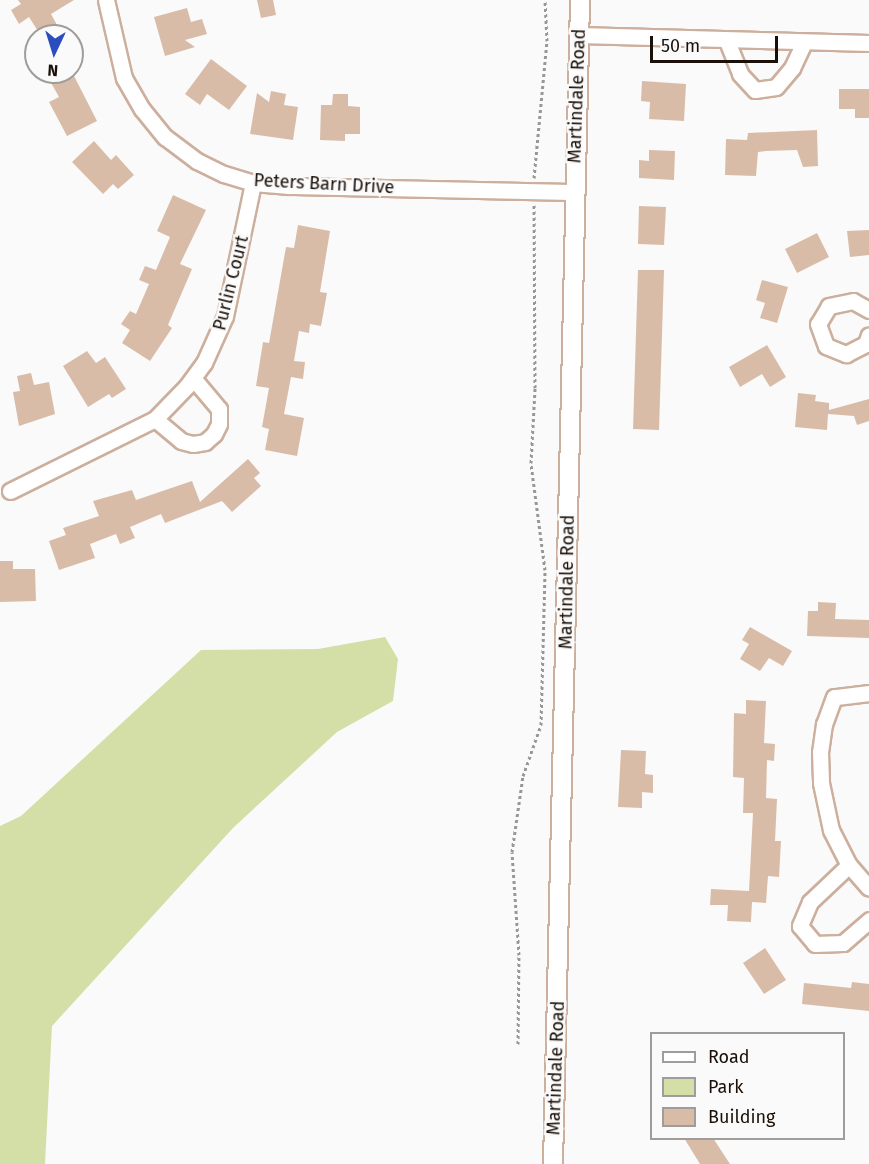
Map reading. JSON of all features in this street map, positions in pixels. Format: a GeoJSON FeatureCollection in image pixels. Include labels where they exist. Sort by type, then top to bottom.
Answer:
{"type":"FeatureCollection","features":[{"type":"Feature","properties":{"kind":"street","name":"Peters Barn Drive"},"geometry":{"type":"LineString","coordinates":[[106,0],[124,78],[142,110],[165,137],[197,161],[253,183],[575,192]]}},
{"type":"Feature","properties":{"kind":"street","name":"Martindale Road"},"geometry":{"type":"LineString","coordinates":[[553,1164],[580,0]]}},
{"type":"Feature","properties":{"kind":"street"},"geometry":{"type":"LineString","coordinates":[[579,35],[727,41],[869,43]]}},
{"type":"Feature","properties":{"kind":"street"},"geometry":{"type":"LineString","coordinates":[[727,41],[740,74],[755,90],[776,87],[792,68],[804,42]]}},
{"type":"Feature","properties":{"kind":"street","name":"Purlin Court"},"geometry":{"type":"LineString","coordinates":[[10,490],[155,419],[193,378],[225,316],[253,183]]}},
{"type":"Feature","properties":{"kind":"street"},"geometry":{"type":"LineString","coordinates":[[869,310],[853,301],[829,306],[818,324],[826,346],[846,354],[866,344],[869,335]]}},
{"type":"Feature","properties":{"kind":"street"},"geometry":{"type":"LineString","coordinates":[[155,419],[181,441],[193,444],[205,442],[214,434],[219,424],[219,409],[193,378]]}},
{"type":"Feature","properties":{"kind":"street"},"geometry":{"type":"LineString","coordinates":[[866,886],[849,865],[831,830],[821,783],[822,742],[834,697],[869,693]]}},
{"type":"Feature","properties":{"kind":"street"},"geometry":{"type":"LineString","coordinates":[[849,865],[810,902],[800,926],[814,944],[843,943],[869,920]]}},
{"type":"Feature","properties":{"kind":"path"},"geometry":{"type":"LineString","coordinates":[[518,1044],[519,955],[512,852],[523,776],[541,725],[545,570],[531,463],[535,388],[534,191],[541,77],[547,41],[545,0]]}},
{"type":"Feature","properties":{"kind":"green space"},"geometry":{"type":"Polygon","coordinates":[[[385,637],[398,659],[393,701],[337,732],[233,828],[52,1026],[45,1164],[0,1164],[0,826],[21,816],[201,650],[318,649],[385,637]]]}},
{"type":"Feature","properties":{"kind":"building"},"geometry":{"type":"Polygon","coordinates":[[[18,0],[74,0],[51,14],[56,24],[33,24],[29,17],[19,24],[11,10],[21,4],[18,0]]]}},
{"type":"Feature","properties":{"kind":"building"},"geometry":{"type":"Polygon","coordinates":[[[257,0],[273,0],[276,15],[261,18],[257,0]]]}},
{"type":"Feature","properties":{"kind":"building"},"geometry":{"type":"Polygon","coordinates":[[[187,8],[191,22],[202,19],[207,34],[185,40],[195,47],[165,56],[154,17],[187,8]]]}},
{"type":"Feature","properties":{"kind":"building"},"geometry":{"type":"Polygon","coordinates":[[[211,59],[247,86],[229,110],[207,94],[200,105],[185,94],[211,59]]]}},
{"type":"Feature","properties":{"kind":"building"},"geometry":{"type":"Polygon","coordinates":[[[642,81],[686,84],[684,121],[649,119],[650,102],[641,101],[642,81]]]}},
{"type":"Feature","properties":{"kind":"building"},"geometry":{"type":"Polygon","coordinates":[[[52,84],[78,84],[97,121],[67,136],[49,102],[59,97],[52,84]]]}},
{"type":"Feature","properties":{"kind":"building"},"geometry":{"type":"Polygon","coordinates":[[[839,89],[869,89],[869,118],[855,118],[855,109],[839,109],[839,89]]]}},
{"type":"Feature","properties":{"kind":"building"},"geometry":{"type":"Polygon","coordinates":[[[271,91],[286,94],[284,105],[298,107],[293,140],[250,134],[257,93],[269,102],[271,91]]]}},
{"type":"Feature","properties":{"kind":"building"},"geometry":{"type":"Polygon","coordinates":[[[333,94],[348,94],[348,106],[360,107],[360,134],[345,134],[345,141],[320,140],[321,105],[332,105],[333,94]]]}},
{"type":"Feature","properties":{"kind":"building"},"geometry":{"type":"Polygon","coordinates":[[[817,130],[818,166],[803,167],[797,150],[766,151],[758,152],[756,176],[725,175],[726,139],[747,140],[748,133],[817,130]]]}},
{"type":"Feature","properties":{"kind":"building"},"geometry":{"type":"Polygon","coordinates":[[[94,141],[111,160],[116,155],[134,175],[118,189],[113,184],[103,194],[72,162],[94,141]]]}},
{"type":"Feature","properties":{"kind":"building"},"geometry":{"type":"Polygon","coordinates":[[[649,150],[675,151],[674,180],[639,178],[639,160],[649,161],[649,150]]]}},
{"type":"Feature","properties":{"kind":"building"},"geometry":{"type":"Polygon","coordinates":[[[173,195],[206,210],[180,264],[192,269],[168,325],[172,328],[150,361],[122,343],[130,330],[121,324],[130,311],[136,314],[149,284],[139,280],[145,266],[156,270],[170,237],[157,231],[173,195]]]}},
{"type":"Feature","properties":{"kind":"building"},"geometry":{"type":"Polygon","coordinates":[[[639,206],[666,207],[664,245],[638,244],[639,206]]]}},
{"type":"Feature","properties":{"kind":"building"},"geometry":{"type":"Polygon","coordinates":[[[298,225],[330,231],[320,292],[327,293],[321,326],[310,324],[309,333],[299,331],[294,361],[305,362],[303,379],[291,377],[284,414],[304,418],[297,456],[265,450],[269,429],[262,427],[269,388],[256,386],[263,342],[269,343],[286,247],[294,248],[298,225]]]}},
{"type":"Feature","properties":{"kind":"building"},"geometry":{"type":"Polygon","coordinates":[[[869,230],[869,255],[850,257],[847,231],[869,230]]]}},
{"type":"Feature","properties":{"kind":"building"},"geometry":{"type":"Polygon","coordinates":[[[817,233],[829,257],[797,273],[785,249],[817,233]]]}},
{"type":"Feature","properties":{"kind":"building"},"geometry":{"type":"Polygon","coordinates":[[[638,270],[664,270],[659,430],[633,429],[638,270]]]}},
{"type":"Feature","properties":{"kind":"building"},"geometry":{"type":"Polygon","coordinates":[[[762,280],[788,287],[777,323],[760,318],[765,303],[756,300],[762,280]]]}},
{"type":"Feature","properties":{"kind":"building"},"geometry":{"type":"Polygon","coordinates":[[[767,345],[786,377],[770,387],[762,374],[740,387],[729,367],[767,345]]]}},
{"type":"Feature","properties":{"kind":"building"},"geometry":{"type":"Polygon","coordinates":[[[87,351],[96,363],[105,357],[126,389],[112,398],[109,394],[88,407],[63,366],[87,351]]]}},
{"type":"Feature","properties":{"kind":"building"},"geometry":{"type":"Polygon","coordinates":[[[31,373],[34,385],[49,382],[55,414],[19,426],[13,392],[20,391],[17,376],[31,373]]]}},
{"type":"Feature","properties":{"kind":"building"},"geometry":{"type":"Polygon","coordinates":[[[798,393],[816,395],[815,401],[829,403],[829,410],[869,399],[869,421],[857,425],[854,416],[828,414],[827,430],[795,427],[798,393]]]}},
{"type":"Feature","properties":{"kind":"building"},"geometry":{"type":"Polygon","coordinates":[[[248,459],[260,473],[254,478],[261,486],[232,512],[222,501],[165,523],[161,514],[130,527],[135,538],[120,544],[116,534],[90,544],[95,558],[59,570],[49,541],[66,535],[63,528],[99,516],[93,501],[132,490],[136,500],[192,481],[200,502],[248,459]]]}},
{"type":"Feature","properties":{"kind":"building"},"geometry":{"type":"Polygon","coordinates":[[[0,561],[13,561],[13,569],[35,569],[36,601],[0,602],[0,561]]]}},
{"type":"Feature","properties":{"kind":"building"},"geometry":{"type":"Polygon","coordinates":[[[818,602],[836,603],[835,619],[869,620],[869,638],[807,636],[808,611],[818,611],[818,602]]]}},
{"type":"Feature","properties":{"kind":"building"},"geometry":{"type":"Polygon","coordinates":[[[750,627],[792,651],[783,666],[769,658],[760,671],[740,659],[749,644],[742,640],[750,627]]]}},
{"type":"Feature","properties":{"kind":"building"},"geometry":{"type":"Polygon","coordinates":[[[746,700],[766,701],[764,743],[775,744],[774,761],[767,760],[766,798],[777,799],[775,841],[781,841],[779,877],[768,876],[766,903],[752,902],[751,922],[727,921],[728,905],[710,905],[711,889],[749,891],[753,813],[743,813],[744,778],[733,777],[734,713],[746,714],[746,700]]]}},
{"type":"Feature","properties":{"kind":"building"},"geometry":{"type":"Polygon","coordinates":[[[621,750],[646,751],[645,774],[653,775],[653,793],[642,792],[642,808],[618,807],[621,750]]]}},
{"type":"Feature","properties":{"kind":"building"},"geometry":{"type":"Polygon","coordinates":[[[765,948],[786,980],[764,994],[743,963],[765,948]]]}},
{"type":"Feature","properties":{"kind":"building"},"geometry":{"type":"Polygon","coordinates":[[[852,982],[869,984],[869,1011],[802,1004],[804,983],[851,988],[852,982]]]}},
{"type":"Feature","properties":{"kind":"building"},"geometry":{"type":"Polygon","coordinates":[[[685,1140],[714,1140],[730,1164],[700,1164],[685,1140]]]}}]}
